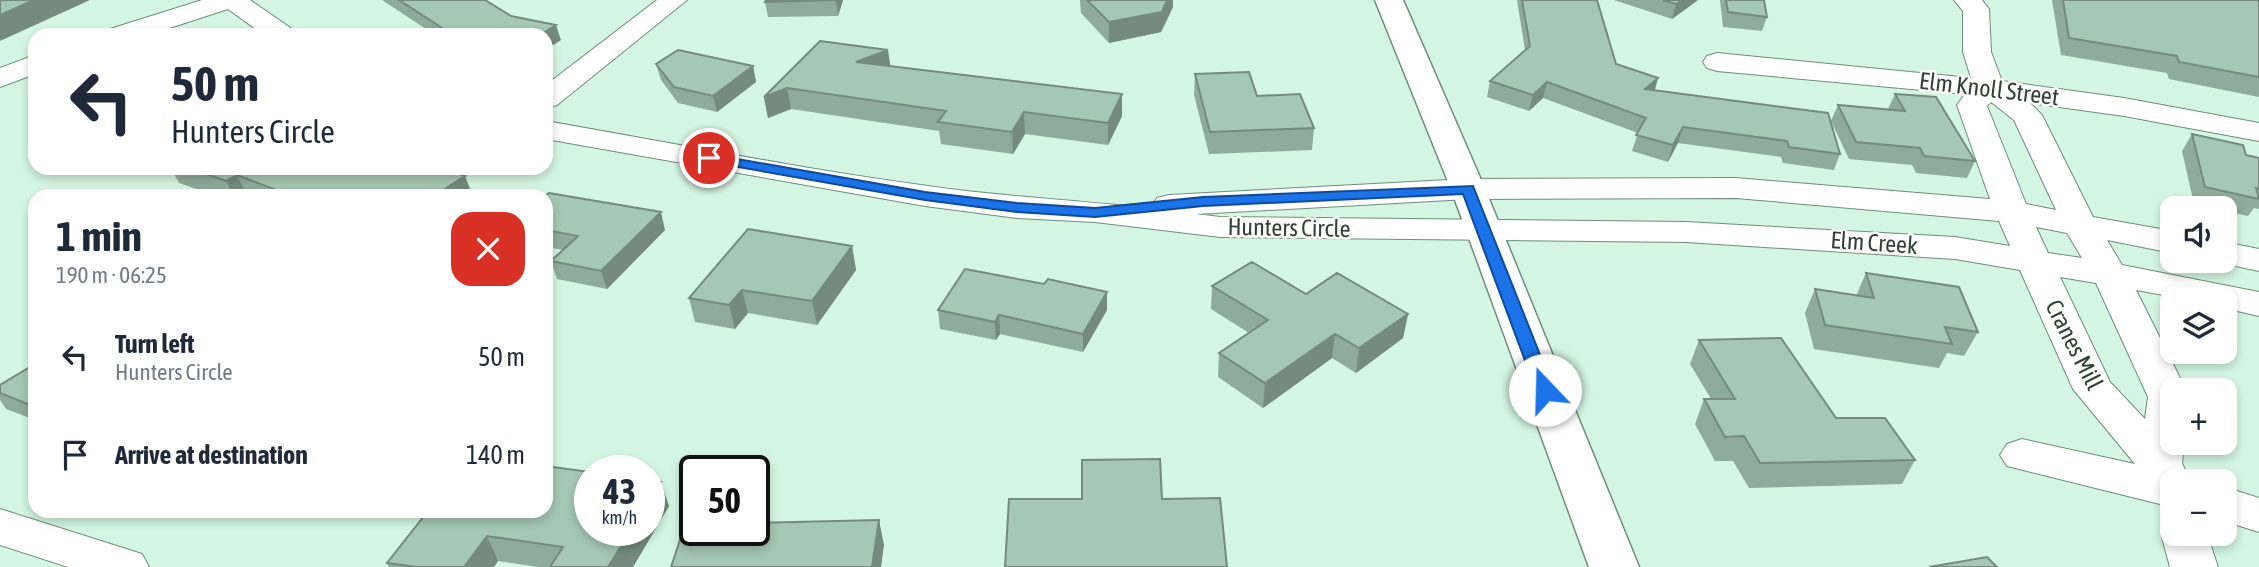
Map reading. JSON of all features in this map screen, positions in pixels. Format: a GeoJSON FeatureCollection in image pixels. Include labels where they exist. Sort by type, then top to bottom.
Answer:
{"type":"FeatureCollection","features":[{"type":"Feature","properties":{"kind":"main road"},"geometry":{"type":"LineString","coordinates":[[1389,0],[1468,189],[1614,567]]}},
{"type":"Feature","properties":{"kind":"street"},"geometry":{"type":"LineString","coordinates":[[142,28],[231,0],[272,28]]}},
{"type":"Feature","properties":{"kind":"street"},"geometry":{"type":"LineString","coordinates":[[553,94],[674,0]]}},
{"type":"Feature","properties":{"kind":"street"},"geometry":{"type":"LineString","coordinates":[[1978,3],[1976,52],[1989,87],[2027,115],[2080,225],[2110,274],[2168,397],[2169,469]]}},
{"type":"Feature","properties":{"kind":"street","name":"Elm Knoll Street"},"geometry":{"type":"LineString","coordinates":[[1717,62],[1989,87],[2130,108],[2259,132]]}},
{"type":"Feature","properties":{"kind":"street"},"geometry":{"type":"LineString","coordinates":[[0,78],[28,67]]}},
{"type":"Feature","properties":{"kind":"street","name":"Cranes Mill"},"geometry":{"type":"LineString","coordinates":[[1989,87],[1972,105],[2011,212],[2092,389],[2160,472]]}},
{"type":"Feature","properties":{"kind":"street","name":"Hunters Circle"},"geometry":{"type":"LineString","coordinates":[[553,131],[925,196],[1017,208],[1095,212],[1220,227],[1483,232]]}},
{"type":"Feature","properties":{"kind":"street","name":"Elm Creek"},"geometry":{"type":"LineString","coordinates":[[1468,189],[1736,188],[2011,212],[2160,241]]}},
{"type":"Feature","properties":{"kind":"street","name":"Hunters Circle"},"geometry":{"type":"LineString","coordinates":[[1095,212],[1203,201],[1468,189]]}},
{"type":"Feature","properties":{"kind":"street","name":"Elm Creek"},"geometry":{"type":"LineString","coordinates":[[1483,232],[1763,235],[1955,248],[2110,274],[2259,304]]}},
{"type":"Feature","properties":{"kind":"street"},"geometry":{"type":"LineString","coordinates":[[2237,256],[2259,260]]}},
{"type":"Feature","properties":{"kind":"street"},"geometry":{"type":"LineString","coordinates":[[2022,455],[2160,481]]}},
{"type":"Feature","properties":{"kind":"street"},"geometry":{"type":"LineString","coordinates":[[2237,508],[2259,515]]}},
{"type":"Feature","properties":{"kind":"street"},"geometry":{"type":"LineString","coordinates":[[0,527],[125,567]]}},
{"type":"Feature","properties":{"kind":"street"},"geometry":{"type":"LineString","coordinates":[[2188,546],[2194,567]]}},
{"type":"Feature","properties":{"kind":"building"},"geometry":{"type":"Polygon","coordinates":[[[0,0],[34,0],[0,15],[0,0]]]}},
{"type":"Feature","properties":{"kind":"building"},"geometry":{"type":"Polygon","coordinates":[[[399,0],[485,0],[511,16],[556,25],[551,28],[442,28],[399,0]]]}},
{"type":"Feature","properties":{"kind":"building"},"geometry":{"type":"Polygon","coordinates":[[[766,0],[836,0],[765,2],[766,0]]]}},
{"type":"Feature","properties":{"kind":"building"},"geometry":{"type":"Polygon","coordinates":[[[1087,0],[1167,0],[1162,12],[1109,22],[1087,0]]]}},
{"type":"Feature","properties":{"kind":"building"},"geometry":{"type":"Polygon","coordinates":[[[1522,0],[1597,0],[1616,64],[1658,78],[1645,89],[1828,113],[1840,154],[1789,147],[1787,141],[1683,127],[1673,145],[1636,135],[1646,118],[1547,82],[1533,95],[1490,81],[1530,46],[1522,0]]]}},
{"type":"Feature","properties":{"kind":"building"},"geometry":{"type":"Polygon","coordinates":[[[1663,0],[1682,0],[1676,4],[1663,0]]]}},
{"type":"Feature","properties":{"kind":"building"},"geometry":{"type":"Polygon","coordinates":[[[1726,0],[1764,0],[1767,17],[1728,12],[1726,0]]]}},
{"type":"Feature","properties":{"kind":"building"},"geometry":{"type":"Polygon","coordinates":[[[2063,0],[2259,0],[2259,77],[2179,62],[2177,56],[2069,38],[2063,0]]]}},
{"type":"Feature","properties":{"kind":"building"},"geometry":{"type":"Polygon","coordinates":[[[820,41],[888,50],[856,62],[1122,94],[1108,123],[1024,112],[1012,132],[938,122],[946,111],[787,88],[764,97],[820,41]]]}},
{"type":"Feature","properties":{"kind":"building"},"geometry":{"type":"Polygon","coordinates":[[[678,50],[753,66],[713,96],[674,87],[656,64],[678,50]]]}},
{"type":"Feature","properties":{"kind":"building"},"geometry":{"type":"Polygon","coordinates":[[[1249,72],[1257,96],[1300,94],[1314,128],[1210,132],[1195,74],[1249,72]]]}},
{"type":"Feature","properties":{"kind":"building"},"geometry":{"type":"Polygon","coordinates":[[[1895,94],[1936,97],[1975,161],[1924,156],[1920,148],[1856,142],[1838,105],[1905,111],[1895,94]]]}},
{"type":"Feature","properties":{"kind":"building"},"geometry":{"type":"Polygon","coordinates":[[[2192,134],[2243,145],[2246,155],[2259,158],[2259,189],[2256,188],[2259,199],[2205,187],[2192,134]]]}},
{"type":"Feature","properties":{"kind":"building"},"geometry":{"type":"Polygon","coordinates":[[[209,175],[237,175],[226,181],[209,175]]]}},
{"type":"Feature","properties":{"kind":"building"},"geometry":{"type":"Polygon","coordinates":[[[237,175],[465,176],[444,189],[274,189],[237,175]]]}},
{"type":"Feature","properties":{"kind":"building"},"geometry":{"type":"Polygon","coordinates":[[[553,194],[661,212],[601,271],[553,261],[578,236],[553,231],[553,194]]]}},
{"type":"Feature","properties":{"kind":"building"},"geometry":{"type":"Polygon","coordinates":[[[748,229],[852,246],[812,301],[742,290],[729,305],[689,298],[748,229]]]}},
{"type":"Feature","properties":{"kind":"building"},"geometry":{"type":"Polygon","coordinates":[[[1252,262],[1306,294],[1337,273],[1408,314],[1359,348],[1335,334],[1265,383],[1219,353],[1268,320],[1212,286],[1252,262]]]}},
{"type":"Feature","properties":{"kind":"building"},"geometry":{"type":"Polygon","coordinates":[[[965,269],[1044,284],[1048,279],[1107,292],[1083,334],[999,315],[995,322],[938,310],[965,269]]]}},
{"type":"Feature","properties":{"kind":"building"},"geometry":{"type":"Polygon","coordinates":[[[1866,273],[1959,287],[1978,332],[1945,327],[1952,344],[1825,325],[1815,289],[1874,298],[1866,273]]]}},
{"type":"Feature","properties":{"kind":"building"},"geometry":{"type":"Polygon","coordinates":[[[1781,338],[1836,418],[1885,418],[1915,460],[1760,463],[1744,436],[1725,437],[1704,399],[1735,399],[1699,340],[1781,338]]]}},
{"type":"Feature","properties":{"kind":"building"},"geometry":{"type":"Polygon","coordinates":[[[28,368],[28,404],[0,393],[0,385],[28,368]]]}},
{"type":"Feature","properties":{"kind":"building"},"geometry":{"type":"Polygon","coordinates":[[[1160,459],[1162,499],[1220,498],[1227,567],[1005,567],[1009,499],[1082,499],[1082,460],[1160,459]]]}},
{"type":"Feature","properties":{"kind":"building"},"geometry":{"type":"Polygon","coordinates":[[[553,467],[574,470],[574,546],[621,546],[608,567],[550,567],[563,547],[487,536],[464,567],[417,567],[387,563],[422,518],[553,518],[553,467]]]}},
{"type":"Feature","properties":{"kind":"building"},"geometry":{"type":"Polygon","coordinates":[[[879,520],[872,567],[671,567],[679,543],[679,546],[770,546],[770,523],[879,520]]]}},
{"type":"Feature","properties":{"kind":"building"},"geometry":{"type":"Polygon","coordinates":[[[1987,557],[1997,567],[1929,567],[1987,557]]]}},
{"type":"Feature","properties":{"kind":"route"},"geometry":{"type":"LineString","coordinates":[[709,158],[925,196],[1017,208],[1095,212],[1203,201],[1468,189],[1545,390]]}}]}
